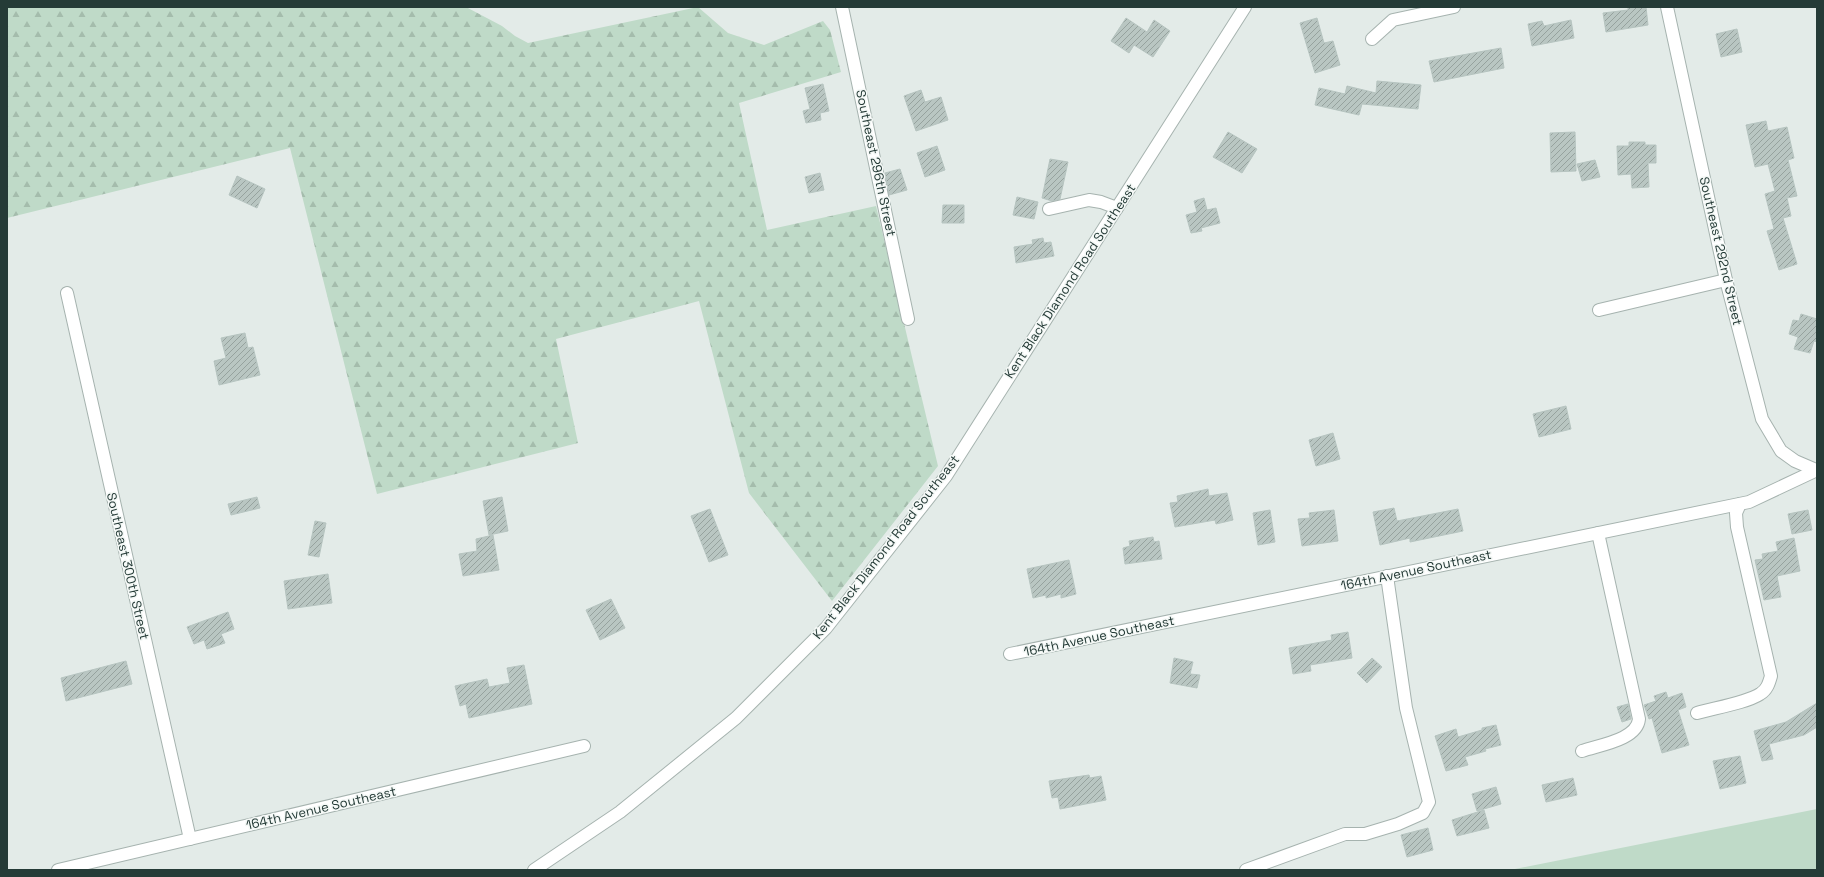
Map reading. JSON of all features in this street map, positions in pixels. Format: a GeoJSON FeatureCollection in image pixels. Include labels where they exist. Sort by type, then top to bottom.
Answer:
{"type":"FeatureCollection","features":[{"type":"Feature","properties":{"kind":"street","name":"Southeast 296th Street"},"geometry":{"type":"LineString","coordinates":[[842,7],[908,318]]}},
{"type":"Feature","properties":{"kind":"street","name":"Kent Black Diamond Road Southeast"},"geometry":{"type":"LineString","coordinates":[[535,870],[620,812],[736,718],[826,628],[946,476],[1245,7]]}},
{"type":"Feature","properties":{"kind":"street"},"geometry":{"type":"LineString","coordinates":[[1372,39],[1393,20],[1454,7]]}},
{"type":"Feature","properties":{"kind":"street","name":"Southeast 292nd Street"},"geometry":{"type":"LineString","coordinates":[[1667,7],[1726,280],[1762,419],[1773,440],[1781,451],[1795,461],[1817,470]]}},
{"type":"Feature","properties":{"kind":"street"},"geometry":{"type":"LineString","coordinates":[[1049,209],[1089,200],[1101,202],[1117,208]]}},
{"type":"Feature","properties":{"kind":"street"},"geometry":{"type":"LineString","coordinates":[[1599,310],[1726,280]]}},
{"type":"Feature","properties":{"kind":"street","name":"Southeast 300th Street"},"geometry":{"type":"LineString","coordinates":[[67,293],[190,839]]}},
{"type":"Feature","properties":{"kind":"street","name":"164th Avenue Southeast"},"geometry":{"type":"LineString","coordinates":[[1010,654],[1749,502],[1817,470]]}},
{"type":"Feature","properties":{"kind":"street"},"geometry":{"type":"LineString","coordinates":[[1697,713],[1746,700],[1761,694],[1769,686],[1771,676],[1737,527],[1736,513],[1740,504]]}},
{"type":"Feature","properties":{"kind":"street"},"geometry":{"type":"LineString","coordinates":[[1582,751],[1631,734],[1637,727],[1639,719],[1598,533]]}},
{"type":"Feature","properties":{"kind":"street"},"geometry":{"type":"LineString","coordinates":[[1246,870],[1345,834],[1365,834],[1398,824],[1423,813],[1430,802],[1406,708],[1387,576]]}},
{"type":"Feature","properties":{"kind":"street","name":"164th Avenue Southeast"},"geometry":{"type":"LineString","coordinates":[[58,870],[584,746]]}},
{"type":"Feature","properties":{"kind":"green space"},"geometry":{"type":"Polygon","coordinates":[[[7,7],[466,7],[502,26],[515,36],[528,43],[698,7],[728,33],[764,45],[823,21],[830,30],[841,72],[739,103],[767,230],[876,206],[938,466],[832,601],[749,493],[699,301],[556,339],[578,443],[377,494],[290,148],[7,218],[7,7]]]}},
{"type":"Feature","properties":{"kind":"green space"},"geometry":{"type":"Polygon","coordinates":[[[1817,809],[1817,870],[1510,870],[1817,809]]]}},
{"type":"Feature","properties":{"kind":"building"},"geometry":{"type":"Polygon","coordinates":[[[1628,7],[1646,7],[1648,25],[1606,32],[1603,13],[1628,10],[1628,7]]]}},
{"type":"Feature","properties":{"kind":"building"},"geometry":{"type":"Polygon","coordinates":[[[1126,18],[1147,32],[1154,20],[1170,31],[1153,57],[1134,45],[1129,53],[1111,41],[1126,18]]]}},
{"type":"Feature","properties":{"kind":"building"},"geometry":{"type":"Polygon","coordinates":[[[1317,18],[1324,43],[1333,41],[1340,65],[1315,73],[1300,23],[1317,18]]]}},
{"type":"Feature","properties":{"kind":"building"},"geometry":{"type":"Polygon","coordinates":[[[1571,20],[1574,38],[1532,46],[1528,24],[1542,21],[1544,26],[1571,20]]]}},
{"type":"Feature","properties":{"kind":"building"},"geometry":{"type":"Polygon","coordinates":[[[1737,29],[1742,52],[1721,57],[1716,34],[1737,29]]]}},
{"type":"Feature","properties":{"kind":"building"},"geometry":{"type":"Polygon","coordinates":[[[1501,48],[1504,68],[1434,82],[1429,61],[1501,48]]]}},
{"type":"Feature","properties":{"kind":"building"},"geometry":{"type":"Polygon","coordinates":[[[1377,81],[1421,85],[1418,109],[1362,104],[1359,115],[1315,105],[1319,88],[1345,94],[1347,86],[1376,93],[1377,81]]]}},
{"type":"Feature","properties":{"kind":"building"},"geometry":{"type":"Polygon","coordinates":[[[823,84],[829,111],[820,113],[821,120],[806,123],[803,111],[810,109],[805,88],[823,84]]]}},
{"type":"Feature","properties":{"kind":"building"},"geometry":{"type":"Polygon","coordinates":[[[921,90],[925,102],[941,97],[948,120],[916,131],[904,96],[921,90]]]}},
{"type":"Feature","properties":{"kind":"building"},"geometry":{"type":"Polygon","coordinates":[[[1766,121],[1768,131],[1787,127],[1794,158],[1788,160],[1797,196],[1787,198],[1791,216],[1783,218],[1797,264],[1779,270],[1767,231],[1774,229],[1765,194],[1775,191],[1768,164],[1755,167],[1746,125],[1766,121]]]}},
{"type":"Feature","properties":{"kind":"building"},"geometry":{"type":"Polygon","coordinates":[[[1228,132],[1257,149],[1242,173],[1213,157],[1228,132]]]}},
{"type":"Feature","properties":{"kind":"building"},"geometry":{"type":"Polygon","coordinates":[[[1575,132],[1576,171],[1551,172],[1550,133],[1575,132]]]}},
{"type":"Feature","properties":{"kind":"building"},"geometry":{"type":"Polygon","coordinates":[[[1629,142],[1645,142],[1645,145],[1656,145],[1656,163],[1648,163],[1649,187],[1632,188],[1631,174],[1618,175],[1617,146],[1629,146],[1629,142]]]}},
{"type":"Feature","properties":{"kind":"building"},"geometry":{"type":"Polygon","coordinates":[[[937,146],[945,170],[925,177],[917,153],[937,146]]]}},
{"type":"Feature","properties":{"kind":"building"},"geometry":{"type":"Polygon","coordinates":[[[1050,159],[1068,162],[1060,199],[1052,201],[1042,198],[1050,159]]]}},
{"type":"Feature","properties":{"kind":"building"},"geometry":{"type":"Polygon","coordinates":[[[1595,160],[1600,177],[1582,181],[1577,164],[1595,160]]]}},
{"type":"Feature","properties":{"kind":"building"},"geometry":{"type":"Polygon","coordinates":[[[900,169],[907,190],[889,195],[885,173],[900,169]]]}},
{"type":"Feature","properties":{"kind":"building"},"geometry":{"type":"Polygon","coordinates":[[[820,173],[824,190],[809,193],[805,177],[820,173]]]}},
{"type":"Feature","properties":{"kind":"building"},"geometry":{"type":"Polygon","coordinates":[[[237,176],[265,189],[257,208],[229,195],[237,176]]]}},
{"type":"Feature","properties":{"kind":"building"},"geometry":{"type":"Polygon","coordinates":[[[1017,197],[1038,202],[1034,219],[1013,215],[1017,197]]]}},
{"type":"Feature","properties":{"kind":"building"},"geometry":{"type":"Polygon","coordinates":[[[1204,198],[1207,210],[1216,208],[1220,223],[1201,228],[1202,231],[1191,233],[1186,215],[1197,212],[1194,201],[1204,198]]]}},
{"type":"Feature","properties":{"kind":"building"},"geometry":{"type":"Polygon","coordinates":[[[943,205],[964,205],[964,223],[942,223],[943,205]]]}},
{"type":"Feature","properties":{"kind":"building"},"geometry":{"type":"Polygon","coordinates":[[[1043,238],[1044,243],[1051,242],[1054,256],[1016,263],[1014,247],[1033,244],[1032,240],[1043,238]]]}},
{"type":"Feature","properties":{"kind":"building"},"geometry":{"type":"Polygon","coordinates":[[[1801,314],[1817,319],[1817,342],[1814,341],[1810,353],[1794,349],[1798,337],[1789,334],[1793,320],[1799,321],[1801,314]]]}},
{"type":"Feature","properties":{"kind":"building"},"geometry":{"type":"Polygon","coordinates":[[[245,333],[248,348],[253,347],[260,375],[219,385],[214,361],[226,358],[221,338],[245,333]]]}},
{"type":"Feature","properties":{"kind":"building"},"geometry":{"type":"Polygon","coordinates":[[[1566,406],[1571,429],[1539,437],[1533,414],[1566,406]]]}},
{"type":"Feature","properties":{"kind":"building"},"geometry":{"type":"Polygon","coordinates":[[[1333,433],[1340,459],[1316,466],[1309,440],[1333,433]]]}},
{"type":"Feature","properties":{"kind":"building"},"geometry":{"type":"Polygon","coordinates":[[[1208,489],[1209,496],[1227,493],[1233,520],[1216,524],[1215,520],[1175,527],[1170,503],[1178,502],[1177,496],[1208,489]]]}},
{"type":"Feature","properties":{"kind":"building"},"geometry":{"type":"Polygon","coordinates":[[[257,497],[260,508],[231,515],[228,504],[257,497]]]}},
{"type":"Feature","properties":{"kind":"building"},"geometry":{"type":"Polygon","coordinates":[[[502,497],[508,531],[489,535],[483,501],[502,497]]]}},
{"type":"Feature","properties":{"kind":"building"},"geometry":{"type":"Polygon","coordinates":[[[1394,508],[1397,521],[1458,509],[1463,531],[1410,542],[1410,538],[1380,545],[1373,512],[1394,508]]]}},
{"type":"Feature","properties":{"kind":"building"},"geometry":{"type":"Polygon","coordinates":[[[710,509],[728,555],[709,562],[691,516],[710,509]]]}},
{"type":"Feature","properties":{"kind":"building"},"geometry":{"type":"Polygon","coordinates":[[[1270,510],[1275,542],[1258,545],[1253,513],[1270,510]]]}},
{"type":"Feature","properties":{"kind":"building"},"geometry":{"type":"Polygon","coordinates":[[[1334,510],[1338,541],[1302,546],[1298,519],[1310,518],[1309,513],[1334,510]]]}},
{"type":"Feature","properties":{"kind":"building"},"geometry":{"type":"Polygon","coordinates":[[[1808,510],[1812,530],[1792,534],[1788,514],[1808,510]]]}},
{"type":"Feature","properties":{"kind":"building"},"geometry":{"type":"Polygon","coordinates":[[[315,521],[326,523],[319,557],[308,555],[315,521]]]}},
{"type":"Feature","properties":{"kind":"building"},"geometry":{"type":"Polygon","coordinates":[[[493,535],[499,570],[463,576],[459,554],[477,551],[476,539],[493,535]]]}},
{"type":"Feature","properties":{"kind":"building"},"geometry":{"type":"Polygon","coordinates":[[[1153,537],[1154,542],[1159,541],[1162,559],[1125,564],[1123,548],[1130,546],[1129,541],[1153,537]]]}},
{"type":"Feature","properties":{"kind":"building"},"geometry":{"type":"Polygon","coordinates":[[[1794,538],[1800,571],[1777,576],[1781,597],[1764,600],[1755,560],[1763,559],[1762,554],[1778,551],[1776,542],[1794,538]]]}},
{"type":"Feature","properties":{"kind":"building"},"geometry":{"type":"Polygon","coordinates":[[[1069,560],[1076,594],[1061,598],[1061,594],[1046,598],[1046,595],[1033,598],[1027,569],[1069,560]]]}},
{"type":"Feature","properties":{"kind":"building"},"geometry":{"type":"Polygon","coordinates":[[[328,574],[332,603],[288,609],[284,581],[328,574]]]}},
{"type":"Feature","properties":{"kind":"building"},"geometry":{"type":"Polygon","coordinates":[[[611,599],[625,628],[600,640],[586,610],[611,599]]]}},
{"type":"Feature","properties":{"kind":"building"},"geometry":{"type":"Polygon","coordinates":[[[228,612],[234,629],[221,634],[225,643],[207,649],[204,640],[194,644],[187,627],[228,612]]]}},
{"type":"Feature","properties":{"kind":"building"},"geometry":{"type":"Polygon","coordinates":[[[1348,632],[1352,658],[1310,665],[1311,671],[1293,674],[1289,648],[1332,640],[1331,635],[1348,632]]]}},
{"type":"Feature","properties":{"kind":"building"},"geometry":{"type":"Polygon","coordinates":[[[1174,658],[1193,662],[1190,674],[1200,675],[1197,688],[1170,683],[1174,658]]]}},
{"type":"Feature","properties":{"kind":"building"},"geometry":{"type":"Polygon","coordinates":[[[1372,658],[1382,667],[1367,683],[1357,673],[1372,658]]]}},
{"type":"Feature","properties":{"kind":"building"},"geometry":{"type":"Polygon","coordinates":[[[126,661],[132,684],[66,701],[61,678],[126,661]]]}},
{"type":"Feature","properties":{"kind":"building"},"geometry":{"type":"Polygon","coordinates":[[[524,665],[532,704],[469,718],[466,704],[460,706],[455,686],[487,679],[489,687],[510,683],[507,668],[524,665]]]}},
{"type":"Feature","properties":{"kind":"building"},"geometry":{"type":"Polygon","coordinates":[[[1666,692],[1668,698],[1682,693],[1686,707],[1678,710],[1689,745],[1662,753],[1652,718],[1649,719],[1644,705],[1656,701],[1654,696],[1666,692]]]}},
{"type":"Feature","properties":{"kind":"building"},"geometry":{"type":"Polygon","coordinates":[[[1817,703],[1817,727],[1804,735],[1769,744],[1773,759],[1762,761],[1754,731],[1786,722],[1817,703]]]}},
{"type":"Feature","properties":{"kind":"building"},"geometry":{"type":"Polygon","coordinates":[[[1628,704],[1631,719],[1622,722],[1617,707],[1628,704]]]}},
{"type":"Feature","properties":{"kind":"building"},"geometry":{"type":"Polygon","coordinates":[[[1496,725],[1501,745],[1485,749],[1486,751],[1465,757],[1468,765],[1446,771],[1435,736],[1456,729],[1458,737],[1482,730],[1482,728],[1496,725]]]}},
{"type":"Feature","properties":{"kind":"building"},"geometry":{"type":"Polygon","coordinates":[[[1740,756],[1746,783],[1720,789],[1713,761],[1740,756]]]}},
{"type":"Feature","properties":{"kind":"building"},"geometry":{"type":"Polygon","coordinates":[[[1089,775],[1090,778],[1101,776],[1106,800],[1060,809],[1058,797],[1052,798],[1049,781],[1089,775]]]}},
{"type":"Feature","properties":{"kind":"building"},"geometry":{"type":"Polygon","coordinates":[[[1573,778],[1577,795],[1546,802],[1542,785],[1573,778]]]}},
{"type":"Feature","properties":{"kind":"building"},"geometry":{"type":"Polygon","coordinates":[[[1496,787],[1501,804],[1477,811],[1472,794],[1496,787]]]}},
{"type":"Feature","properties":{"kind":"building"},"geometry":{"type":"Polygon","coordinates":[[[1484,810],[1489,828],[1457,836],[1452,820],[1484,810]]]}},
{"type":"Feature","properties":{"kind":"building"},"geometry":{"type":"Polygon","coordinates":[[[1428,828],[1433,850],[1407,857],[1401,835],[1428,828]]]}}]}
